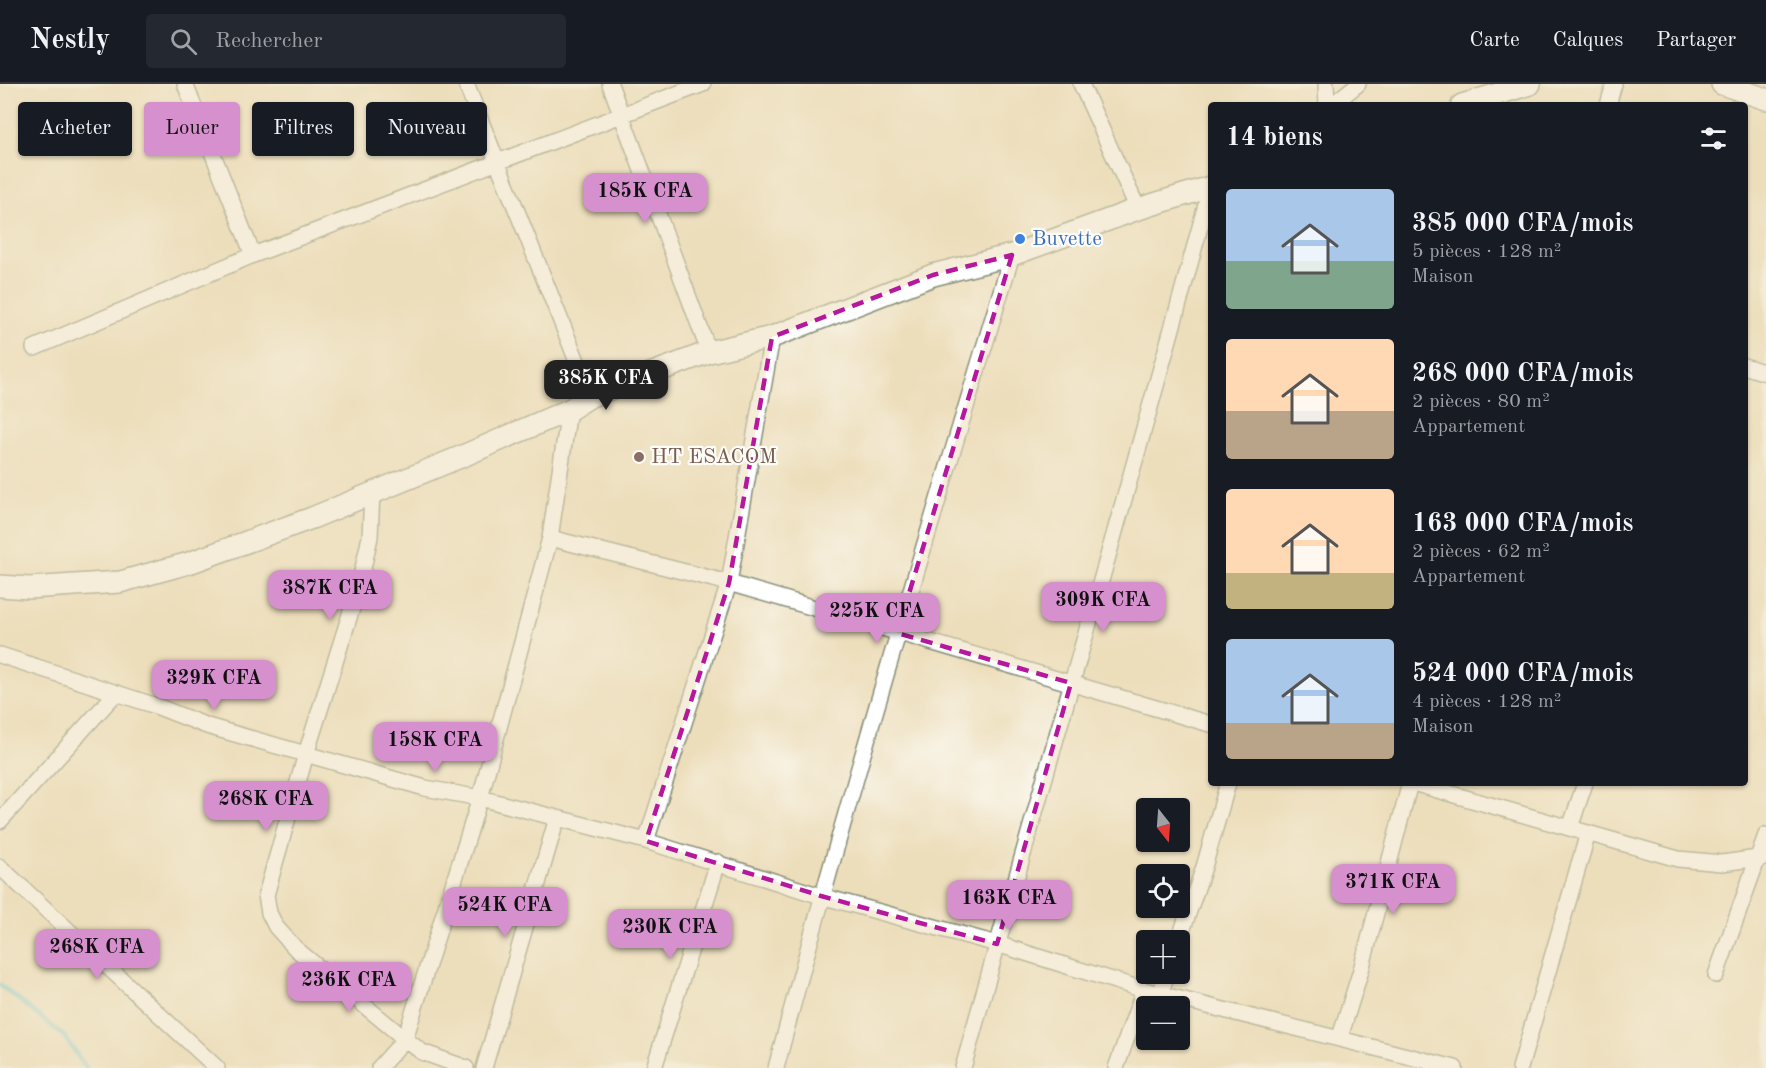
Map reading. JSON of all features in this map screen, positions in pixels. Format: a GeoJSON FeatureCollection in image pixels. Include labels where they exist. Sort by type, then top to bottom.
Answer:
{"type":"FeatureCollection","features":[{"type":"Feature","properties":{"kind":"street"},"geometry":{"type":"LineString","coordinates":[[185,84],[253,255]]}},
{"type":"Feature","properties":{"kind":"street"},"geometry":{"type":"LineString","coordinates":[[466,84],[591,396]]}},
{"type":"Feature","properties":{"kind":"street"},"geometry":{"type":"LineString","coordinates":[[610,84],[710,352]]}},
{"type":"Feature","properties":{"kind":"street"},"geometry":{"type":"LineString","coordinates":[[34,348],[253,255],[703,84]]}},
{"type":"Feature","properties":{"kind":"street"},"geometry":{"type":"LineString","coordinates":[[1081,84],[1138,209]]}},
{"type":"Feature","properties":{"kind":"street"},"geometry":{"type":"LineString","coordinates":[[1326,84],[1327,102]]}},
{"type":"Feature","properties":{"kind":"street"},"geometry":{"type":"LineString","coordinates":[[1336,102],[1358,84]]}},
{"type":"Feature","properties":{"kind":"street"},"geometry":{"type":"LineString","coordinates":[[1472,102],[1530,84]]}},
{"type":"Feature","properties":{"kind":"street"},"geometry":{"type":"LineString","coordinates":[[1609,102],[1614,84]]}},
{"type":"Feature","properties":{"kind":"street"},"geometry":{"type":"LineString","coordinates":[[1722,84],[1766,99]]}},
{"type":"Feature","properties":{"kind":"street"},"geometry":{"type":"LineString","coordinates":[[0,586],[29,588],[120,582],[189,562],[312,518],[569,410],[591,396],[710,352],[772,337],[933,276],[1012,255],[1138,209],[1208,190]]}},
{"type":"Feature","properties":{"kind":"street"},"geometry":{"type":"LineString","coordinates":[[963,1068],[1071,683],[1142,444],[1208,196]]}},
{"type":"Feature","properties":{"kind":"street"},"geometry":{"type":"LineString","coordinates":[[776,1068],[821,896],[897,633],[1012,255]]}},
{"type":"Feature","properties":{"kind":"street"},"geometry":{"type":"LineString","coordinates":[[645,841],[729,583],[772,337]]}},
{"type":"Feature","properties":{"kind":"street"},"geometry":{"type":"LineString","coordinates":[[1748,367],[1766,373]]}},
{"type":"Feature","properties":{"kind":"street"},"geometry":{"type":"LineString","coordinates":[[379,1068],[405,1039],[480,798],[550,538],[569,410]]}},
{"type":"Feature","properties":{"kind":"street"},"geometry":{"type":"LineString","coordinates":[[372,492],[369,537],[359,586],[306,754],[266,895],[268,913],[276,927],[296,949],[405,1039],[422,1052],[466,1068]]}},
{"type":"Feature","properties":{"kind":"street"},"geometry":{"type":"LineString","coordinates":[[550,538],[729,583],[1208,723]]}},
{"type":"Feature","properties":{"kind":"street"},"geometry":{"type":"LineString","coordinates":[[0,655],[207,726],[425,788],[480,798],[645,841],[821,896],[997,944],[1144,990],[1340,1037],[1417,1063],[1455,1068]]}},
{"type":"Feature","properties":{"kind":"street"},"geometry":{"type":"LineString","coordinates":[[0,821],[116,693]]}},
{"type":"Feature","properties":{"kind":"street"},"geometry":{"type":"LineString","coordinates":[[1182,930],[1204,867],[1227,786]]}},
{"type":"Feature","properties":{"kind":"street"},"geometry":{"type":"LineString","coordinates":[[1340,1037],[1361,970],[1411,786]]}},
{"type":"Feature","properties":{"kind":"street"},"geometry":{"type":"LineString","coordinates":[[1423,786],[1678,859],[1722,863],[1763,857]]}},
{"type":"Feature","properties":{"kind":"street"},"geometry":{"type":"LineString","coordinates":[[1570,828],[1584,786]]}},
{"type":"Feature","properties":{"kind":"street"},"geometry":{"type":"LineString","coordinates":[[484,1068],[557,818]]}},
{"type":"Feature","properties":{"kind":"street"},"geometry":{"type":"LineString","coordinates":[[1520,1068],[1588,833]]}},
{"type":"Feature","properties":{"kind":"street"},"geometry":{"type":"LineString","coordinates":[[1716,975],[1763,857],[1766,835]]}},
{"type":"Feature","properties":{"kind":"street"},"geometry":{"type":"LineString","coordinates":[[654,1068],[718,862]]}},
{"type":"Feature","properties":{"kind":"street"},"geometry":{"type":"LineString","coordinates":[[0,867],[217,1068]]}},
{"type":"Feature","properties":{"kind":"street"},"geometry":{"type":"LineString","coordinates":[[1160,994],[1164,984]]}},
{"type":"Feature","properties":{"kind":"street"},"geometry":{"type":"LineString","coordinates":[[1116,1068],[1144,990]]}},
{"type":"Feature","properties":{"kind":"highlighted area"},"geometry":{"type":"Polygon","coordinates":[[[1012,255],[897,633],[1071,683],[997,944],[821,896],[646,841],[729,583],[772,337],[933,275],[1012,255]]]}},
{"type":"Feature","properties":{"kind":"waterway"},"geometry":{"type":"LineString","coordinates":[[0,985],[64,1036],[86,1068]]}},
{"type":"Feature","properties":{"kind":"place","name":"Buvette"},"geometry":{"type":"Point","coordinates":[1020,239]}},
{"type":"Feature","properties":{"kind":"place","name":"HT ESACOM"},"geometry":{"type":"Point","coordinates":[639,457]}}]}
